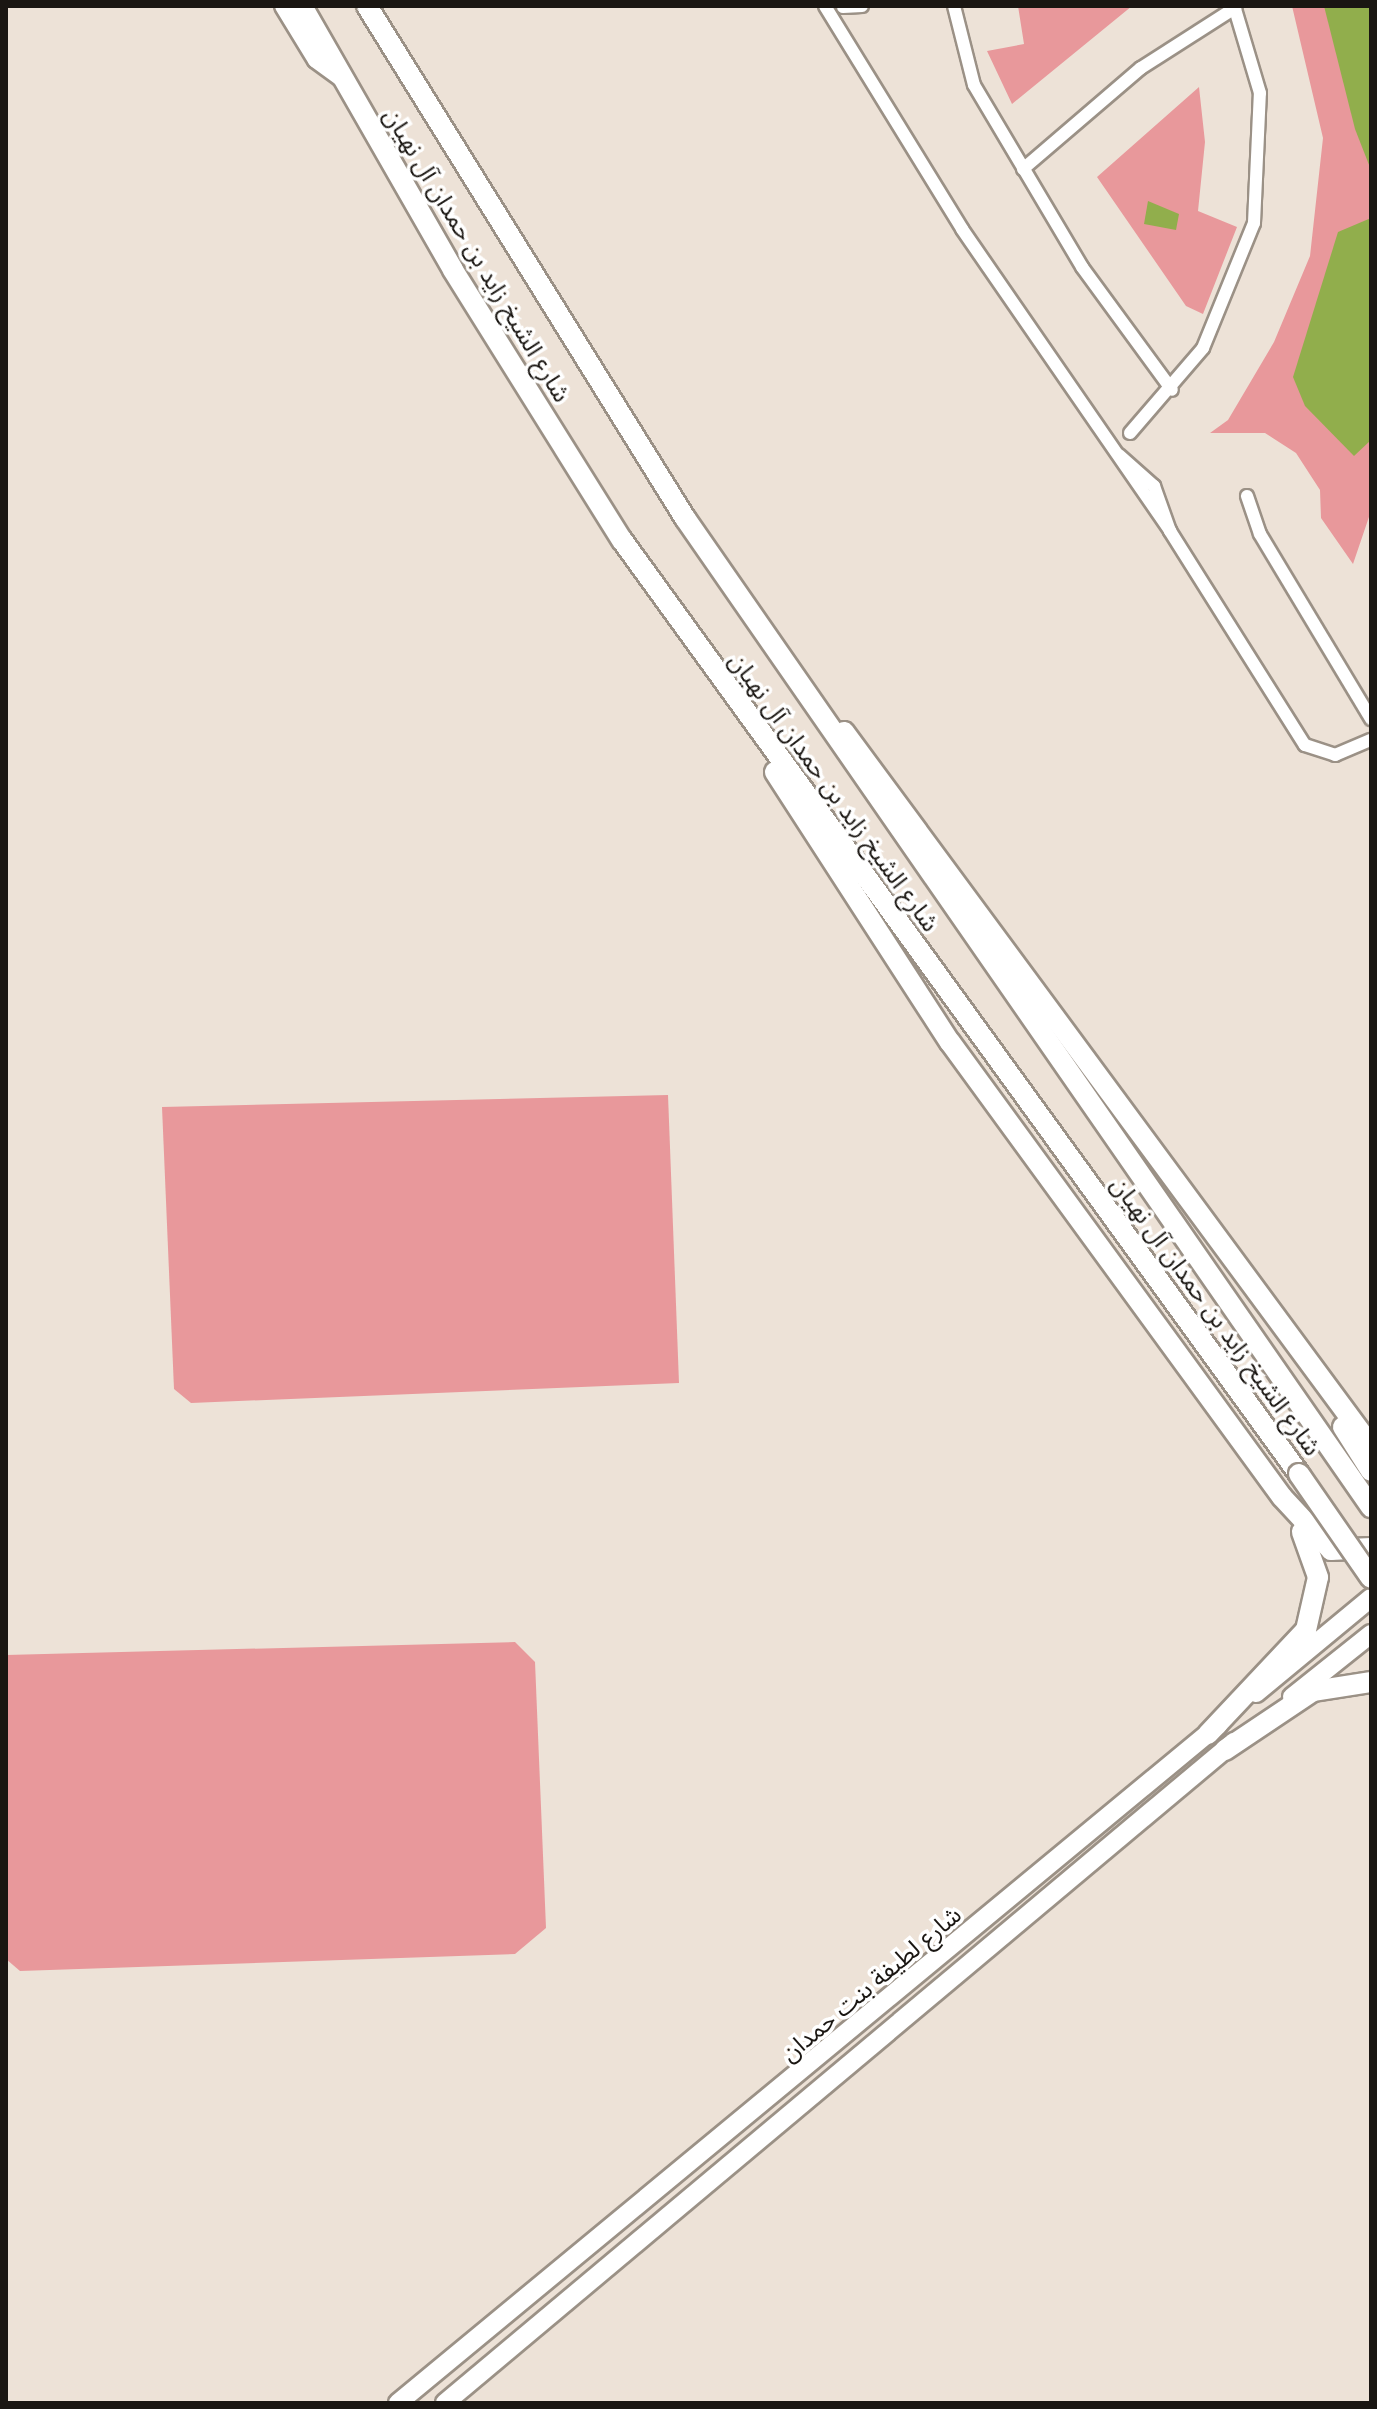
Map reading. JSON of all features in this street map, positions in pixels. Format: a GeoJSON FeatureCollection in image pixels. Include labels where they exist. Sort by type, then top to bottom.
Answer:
{"type":"FeatureCollection","features":[{"type":"Feature","properties":{"kind":"main road","name":"شارع الشيخ زايد بن حمدان آل نهيان"},"geometry":{"type":"LineString","coordinates":[[302,6],[562,451],[746,716],[1299,1474],[1371,1578]]}},
{"type":"Feature","properties":{"kind":"main road","name":"شارع الشيخ زايد بن حمدان آل نهيان"},"geometry":{"type":"LineString","coordinates":[[367,6],[577,354],[803,691],[1371,1507]]}},
{"type":"Feature","properties":{"kind":"main road"},"geometry":{"type":"LineString","coordinates":[[803,691],[877,773],[1336,1403],[1371,1446]]}},
{"type":"Feature","properties":{"kind":"main road"},"geometry":{"type":"LineString","coordinates":[[746,716],[802,821],[950,1042],[1282,1497],[1331,1550],[1371,1548]]}},
{"type":"Feature","properties":{"kind":"main road"},"geometry":{"type":"LineString","coordinates":[[1336,1403],[1371,1471]]}},
{"type":"Feature","properties":{"kind":"main road"},"geometry":{"type":"LineString","coordinates":[[1208,1734],[1295,1644],[1313,1613],[1314,1559],[1282,1497]]}},
{"type":"Feature","properties":{"kind":"main road","name":"شارع لطيفة بنت حمدان"},"geometry":{"type":"LineString","coordinates":[[398,2403],[1371,1598]]}},
{"type":"Feature","properties":{"kind":"main road","name":"شارع لطيفة بنت حمدان"},"geometry":{"type":"LineString","coordinates":[[445,2403],[1225,1750],[1371,1634]]}},
{"type":"Feature","properties":{"kind":"main road"},"geometry":{"type":"LineString","coordinates":[[1225,1750],[1313,1691],[1371,1682]]}},
{"type":"Feature","properties":{"kind":"street"},"geometry":{"type":"LineString","coordinates":[[283,6],[316,60],[344,80]]}},
{"type":"Feature","properties":{"kind":"street"},"geometry":{"type":"LineString","coordinates":[[862,6],[826,8],[962,229],[1119,455],[1154,486],[1170,531],[1305,745],[1335,755],[1371,740]]}},
{"type":"Feature","properties":{"kind":"street"},"geometry":{"type":"LineString","coordinates":[[954,6],[964,63],[1023,169],[1082,267],[1172,390]]}},
{"type":"Feature","properties":{"kind":"street"},"geometry":{"type":"LineString","coordinates":[[1023,169],[1141,68],[1234,7],[1262,115],[1254,223],[1216,325],[1172,390],[1130,433]]}},
{"type":"Feature","properties":{"kind":"street"},"geometry":{"type":"LineString","coordinates":[[1247,496],[1260,534],[1371,719]]}},
{"type":"Feature","properties":{"kind":"shaded area"},"geometry":{"type":"Polygon","coordinates":[[[1018,6],[1132,6],[1012,104],[987,51],[1024,44],[1018,6]]]}},
{"type":"Feature","properties":{"kind":"shaded area"},"geometry":{"type":"Polygon","coordinates":[[[1292,6],[1371,6],[1371,511],[1353,564],[1321,518],[1320,490],[1296,453],[1265,433],[1210,433],[1228,420],[1274,342],[1310,256],[1323,138],[1292,6]]]}},
{"type":"Feature","properties":{"kind":"shaded area"},"geometry":{"type":"Polygon","coordinates":[[[1324,6],[1371,6],[1371,170],[1355,129],[1324,6]]]}},
{"type":"Feature","properties":{"kind":"shaded area"},"geometry":{"type":"Polygon","coordinates":[[[1199,87],[1205,142],[1198,211],[1237,227],[1203,314],[1186,306],[1097,177],[1199,87]]]}},
{"type":"Feature","properties":{"kind":"shaded area"},"geometry":{"type":"Polygon","coordinates":[[[1148,201],[1179,214],[1176,230],[1144,224],[1148,201]]]}},
{"type":"Feature","properties":{"kind":"shaded area"},"geometry":{"type":"Polygon","coordinates":[[[1371,218],[1371,440],[1354,456],[1305,406],[1293,377],[1338,232],[1371,218]]]}},
{"type":"Feature","properties":{"kind":"shaded area"},"geometry":{"type":"Polygon","coordinates":[[[668,1095],[679,1383],[191,1403],[174,1389],[162,1107],[668,1095]]]}},
{"type":"Feature","properties":{"kind":"shaded area"},"geometry":{"type":"Polygon","coordinates":[[[515,1642],[535,1662],[546,1928],[515,1954],[20,1971],[6,1959],[6,1655],[515,1642]]]}}]}
